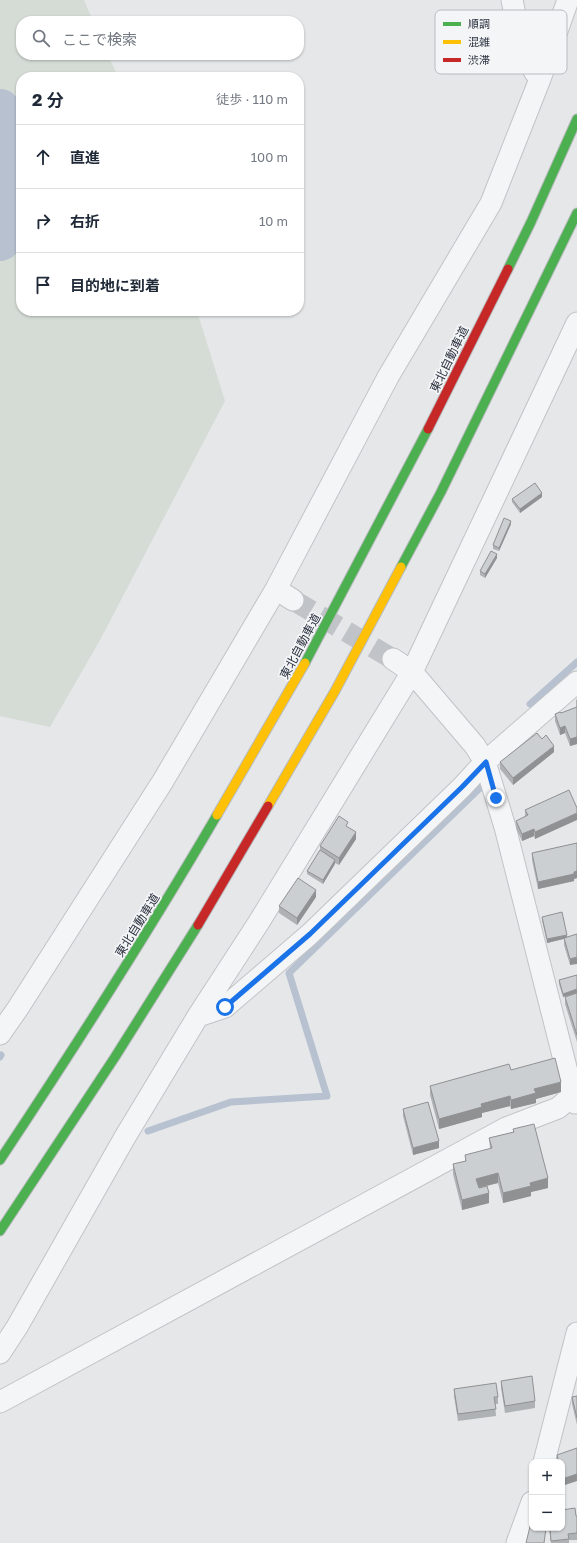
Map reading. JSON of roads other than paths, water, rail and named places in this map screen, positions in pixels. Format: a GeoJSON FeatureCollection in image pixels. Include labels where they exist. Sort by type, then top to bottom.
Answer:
{"type":"FeatureCollection","features":[{"type":"Feature","properties":{"kind":"highway","name":"東北自動車道"},"geometry":{"type":"LineString","coordinates":[[0,1160],[83,1034],[176,884],[299,675],[405,475],[531,222],[577,119]]}},
{"type":"Feature","properties":{"kind":"highway"},"geometry":{"type":"LineString","coordinates":[[0,1231],[110,1064],[209,908],[335,691],[442,492],[577,213]]}},
{"type":"Feature","properties":{"kind":"street"},"geometry":{"type":"LineString","coordinates":[[512,0],[514,10]]}},
{"type":"Feature","properties":{"kind":"street"},"geometry":{"type":"LineString","coordinates":[[564,10],[568,0]]}},
{"type":"Feature","properties":{"kind":"street"},"geometry":{"type":"LineString","coordinates":[[536,74],[540,79]]}},
{"type":"Feature","properties":{"kind":"street"},"geometry":{"type":"LineString","coordinates":[[0,1034],[285,595],[388,377],[491,203],[542,74]]}},
{"type":"Feature","properties":{"kind":"street"},"geometry":{"type":"LineString","coordinates":[[0,1353],[17,1327],[125,1137],[198,1016],[259,922],[412,672],[577,324]]}},
{"type":"Feature","properties":{"kind":"street"},"geometry":{"type":"LineString","coordinates":[[0,1402],[506,1128],[558,1108],[575,1096],[505,827],[486,762],[475,746],[412,672],[394,659]]}},
{"type":"Feature","properties":{"kind":"street"},"geometry":{"type":"LineString","coordinates":[[198,1016],[225,1007],[310,934],[486,762],[577,682]]}},
{"type":"Feature","properties":{"kind":"street"},"geometry":{"type":"LineString","coordinates":[[545,1459],[577,1333]]}},
{"type":"Feature","properties":{"kind":"street"},"geometry":{"type":"LineString","coordinates":[[517,1543],[529,1510]]}},
{"type":"Feature","properties":{"kind":"waterway"},"geometry":{"type":"LineString","coordinates":[[0,110],[16,160]]}},
{"type":"Feature","properties":{"kind":"waterway"},"geometry":{"type":"LineString","coordinates":[[0,240],[15,222],[16,203]]}},
{"type":"Feature","properties":{"kind":"waterway"},"geometry":{"type":"LineString","coordinates":[[530,704],[577,662]]}},
{"type":"Feature","properties":{"kind":"waterway"},"geometry":{"type":"LineString","coordinates":[[148,1131],[231,1102],[327,1096],[289,973],[481,787]]}},
{"type":"Feature","properties":{"kind":"tunnel"},"geometry":{"type":"LineString","coordinates":[[293,600],[393,659]]}}]}
